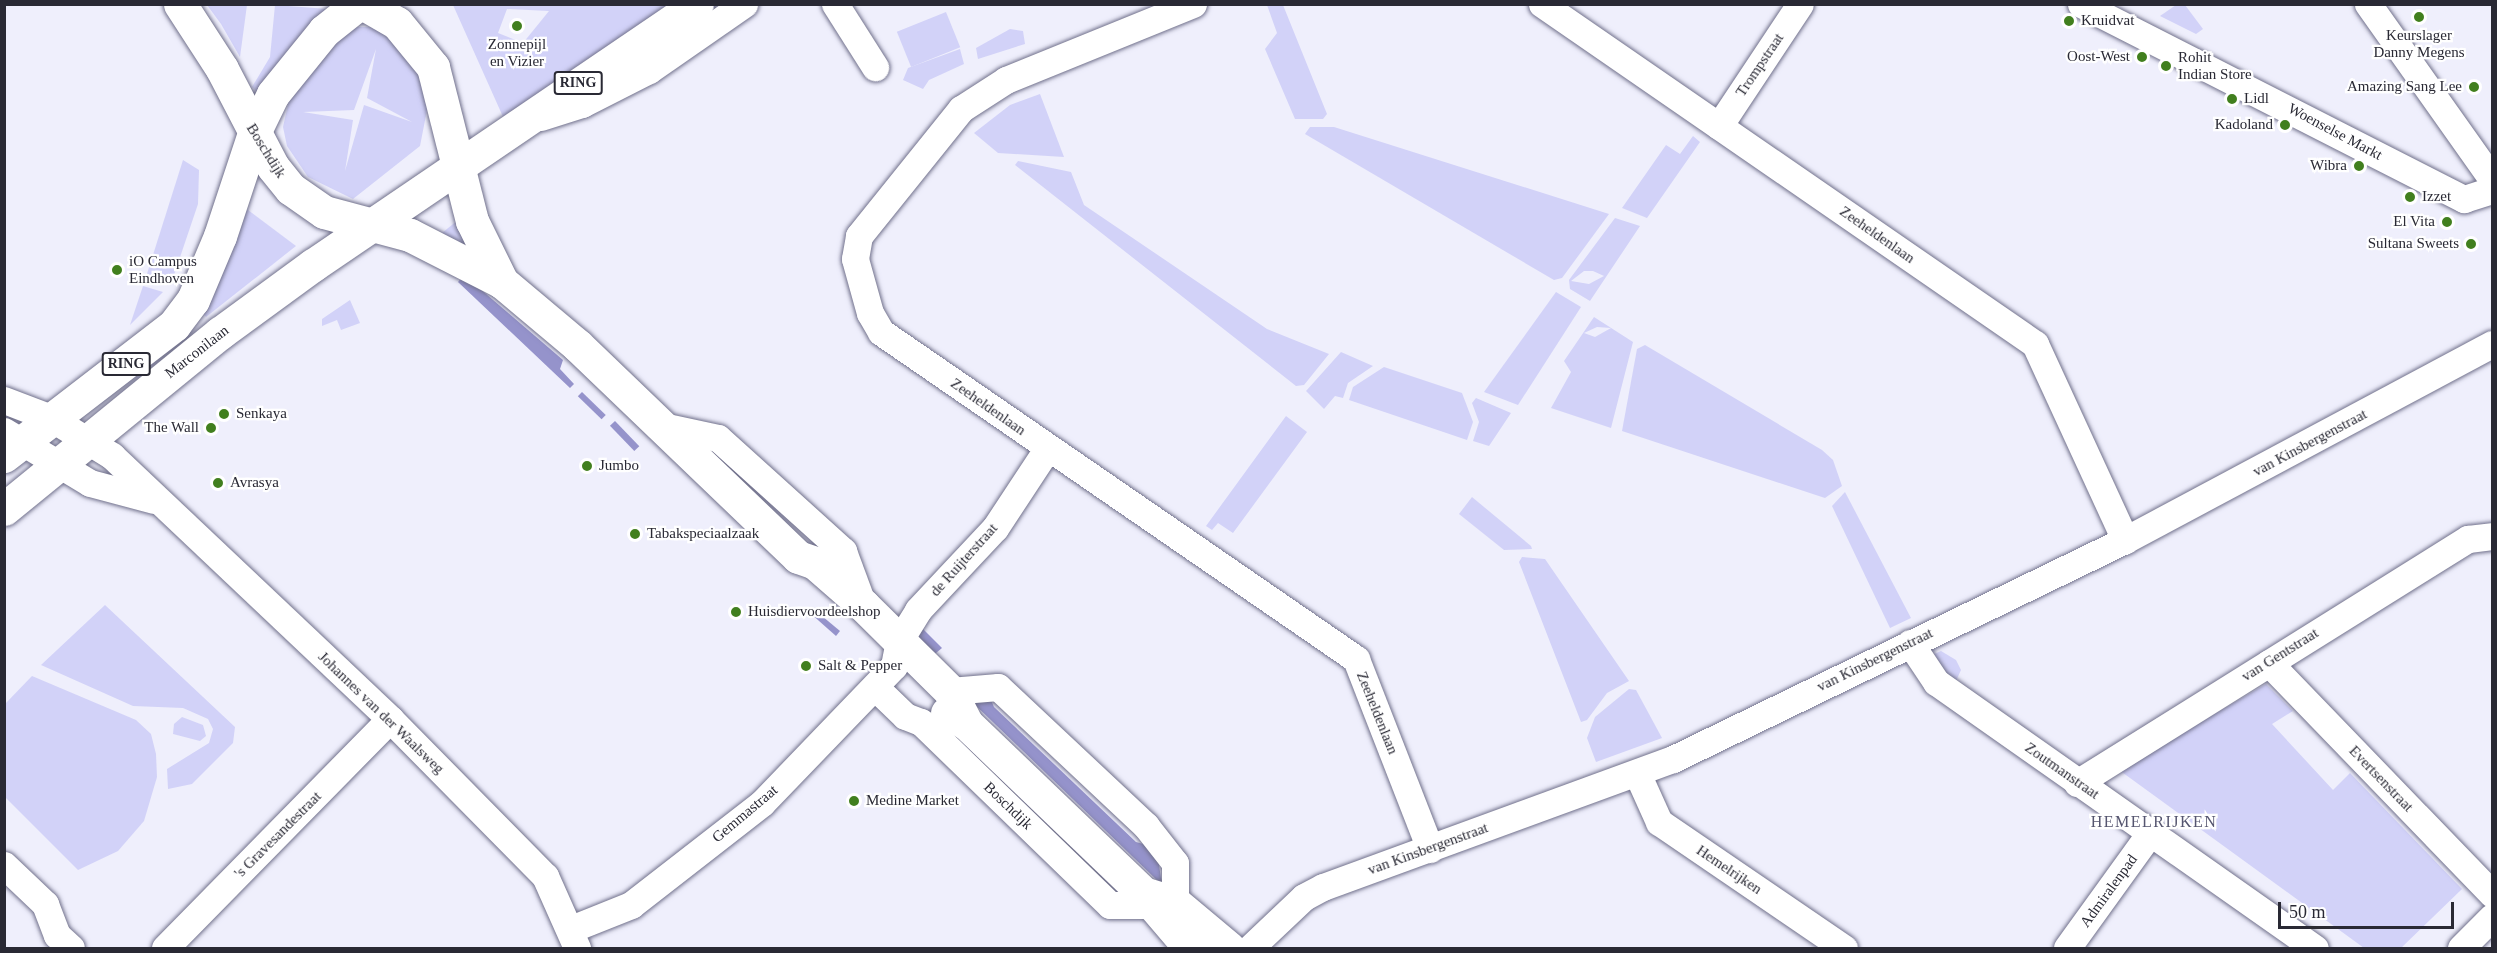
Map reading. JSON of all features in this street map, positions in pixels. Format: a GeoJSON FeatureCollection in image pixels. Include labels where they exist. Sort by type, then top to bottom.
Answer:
{"type":"FeatureCollection","features":[{"type":"Feature","properties":{"kind":"main road","name":"Boschdijk"},"geometry":{"type":"LineString","coordinates":[[180,4],[222,69],[273,167],[308,203],[367,226],[410,235],[502,282],[662,426],[798,557],[815,563],[863,605],[890,665],[950,691],[966,723]]}},
{"type":"Feature","properties":{"kind":"main road","name":"RING"},"geometry":{"type":"LineString","coordinates":[[10,443],[51,418],[174,325],[193,300],[254,133],[299,58],[358,4]]}},
{"type":"Feature","properties":{"kind":"main road","name":"Boschdijk"},"geometry":{"type":"LineString","coordinates":[[364,4],[397,23],[434,67],[472,221],[502,282]]}},
{"type":"Feature","properties":{"kind":"main road","name":"RING"},"geometry":{"type":"LineString","coordinates":[[367,226],[459,161],[697,4]]}},
{"type":"Feature","properties":{"kind":"main road","name":"Marconilaan"},"geometry":{"type":"LineString","coordinates":[[4,509],[85,441],[367,226]]}},
{"type":"Feature","properties":{"kind":"main road","name":"Boschdijk"},"geometry":{"type":"LineString","coordinates":[[798,557],[805,577],[890,665],[933,705],[966,723],[1155,900],[1229,948]]}},
{"type":"Feature","properties":{"kind":"main road","name":"Boschdijk"},"geometry":{"type":"LineString","coordinates":[[1155,900],[1182,945]]}},
{"type":"Feature","properties":{"kind":"street"},"geometry":{"type":"LineString","coordinates":[[515,125],[582,104],[649,70],[744,4]]}},
{"type":"Feature","properties":{"kind":"street"},"geometry":{"type":"LineString","coordinates":[[835,4],[875,67]]}},
{"type":"Feature","properties":{"kind":"street","name":"Zeeheldenlaan"},"geometry":{"type":"LineString","coordinates":[[1193,4],[1006,80],[962,109],[859,236],[855,259],[881,332],[1047,449],[1356,659],[1430,849]]}},
{"type":"Feature","properties":{"kind":"street","name":"Zeeheldenlaan"},"geometry":{"type":"LineString","coordinates":[[1542,4],[2035,344],[2125,540]]}},
{"type":"Feature","properties":{"kind":"street","name":"Trompstraat"},"geometry":{"type":"LineString","coordinates":[[1719,126],[1800,4]]}},
{"type":"Feature","properties":{"kind":"street","name":"Woenselse Markt"},"geometry":{"type":"LineString","coordinates":[[2081,4],[2464,200],[2493,190]]}},
{"type":"Feature","properties":{"kind":"street"},"geometry":{"type":"LineString","coordinates":[[2368,4],[2493,179]]}},
{"type":"Feature","properties":{"kind":"street","name":"van Kinsbergenstraat"},"geometry":{"type":"LineString","coordinates":[[1250,948],[1304,897],[1637,773],[2125,540],[2493,344]]}},
{"type":"Feature","properties":{"kind":"street","name":"Johannes van der Waalsweg"},"geometry":{"type":"LineString","coordinates":[[4,400],[51,418],[112,456],[155,501],[390,719],[532,861],[574,939]]}},
{"type":"Feature","properties":{"kind":"street","name":"Boschdijk"},"geometry":{"type":"LineString","coordinates":[[662,426],[718,438],[843,550],[863,605]]}},
{"type":"Feature","properties":{"kind":"street","name":"Johannes van der Waalsweg"},"geometry":{"type":"LineString","coordinates":[[10,443],[90,483],[155,501]]}},
{"type":"Feature","properties":{"kind":"street","name":"de Ruijterstraat"},"geometry":{"type":"LineString","coordinates":[[890,665],[918,610],[995,528],[1047,449]]}},
{"type":"Feature","properties":{"kind":"street","name":"van Gentstraat"},"geometry":{"type":"LineString","coordinates":[[2077,783],[2468,539],[2490,536]]}},
{"type":"Feature","properties":{"kind":"street","name":"Zoutmanstraat"},"geometry":{"type":"LineString","coordinates":[[1910,643],[1936,682],[2315,948]]}},
{"type":"Feature","properties":{"kind":"street","name":"Evertsenstraat"},"geometry":{"type":"LineString","coordinates":[[2269,663],[2493,894]]}},
{"type":"Feature","properties":{"kind":"street","name":"Boschdijk"},"geometry":{"type":"LineString","coordinates":[[890,665],[904,716],[921,722],[1110,904],[1155,900]]}},
{"type":"Feature","properties":{"kind":"street","name":"Gemmastraat"},"geometry":{"type":"LineString","coordinates":[[574,939],[631,905],[762,803],[890,665]]}},
{"type":"Feature","properties":{"kind":"street"},"geometry":{"type":"LineString","coordinates":[[950,691],[998,687],[1146,826],[1175,863],[1155,900]]}},
{"type":"Feature","properties":{"kind":"street","name":"'s Gravesandestraat"},"geometry":{"type":"LineString","coordinates":[[165,948],[390,719]]}},
{"type":"Feature","properties":{"kind":"street","name":"Hemelrijken"},"geometry":{"type":"LineString","coordinates":[[1637,773],[1659,822],[1844,948]]}},
{"type":"Feature","properties":{"kind":"street","name":"Admiralenpad"},"geometry":{"type":"LineString","coordinates":[[2067,948],[2150,833]]}},
{"type":"Feature","properties":{"kind":"street"},"geometry":{"type":"LineString","coordinates":[[4,865],[45,904],[57,935],[71,948]]}},
{"type":"Feature","properties":{"kind":"street"},"geometry":{"type":"LineString","coordinates":[[2461,948],[2493,916]]}},
{"type":"Feature","properties":{"kind":"shaded area"},"geometry":{"type":"Polygon","coordinates":[[[207,5],[247,5],[240,57],[221,24],[207,5]]]}},
{"type":"Feature","properties":{"kind":"shaded area"},"geometry":{"type":"Polygon","coordinates":[[[275,5],[328,9],[258,93],[252,87],[270,57],[275,5]]]}},
{"type":"Feature","properties":{"kind":"shaded area"},"geometry":{"type":"Polygon","coordinates":[[[453,5],[676,5],[504,119],[453,5]],[[507,9],[498,33],[523,43],[549,11],[507,9]]]}},
{"type":"Feature","properties":{"kind":"shaded area"},"geometry":{"type":"Polygon","coordinates":[[[1267,5],[1283,5],[1327,114],[1323,119],[1295,119],[1265,49],[1277,33],[1267,5]]]}},
{"type":"Feature","properties":{"kind":"shaded area"},"geometry":{"type":"Polygon","coordinates":[[[2176,5],[2185,5],[2203,29],[2196,34],[2160,16],[2176,5]]]}},
{"type":"Feature","properties":{"kind":"shaded area"},"geometry":{"type":"Polygon","coordinates":[[[946,12],[960,47],[911,67],[897,32],[946,12]]]}},
{"type":"Feature","properties":{"kind":"shaded area"},"geometry":{"type":"Polygon","coordinates":[[[353,27],[377,27],[395,38],[419,69],[428,105],[420,146],[353,199],[308,177],[287,146],[283,127],[291,91],[315,59],[353,27]],[[376,49],[354,110],[303,112],[353,120],[345,171],[364,105],[412,122],[367,98],[376,49]]]}},
{"type":"Feature","properties":{"kind":"shaded area"},"geometry":{"type":"Polygon","coordinates":[[[1010,29],[1023,31],[1025,44],[978,59],[976,48],[1010,29]]]}},
{"type":"Feature","properties":{"kind":"shaded area"},"geometry":{"type":"Polygon","coordinates":[[[960,49],[964,64],[929,80],[923,89],[903,80],[908,68],[960,49]]]}},
{"type":"Feature","properties":{"kind":"shaded area"},"geometry":{"type":"Polygon","coordinates":[[[1040,94],[1064,157],[998,153],[974,133],[1010,105],[1040,94]]]}},
{"type":"Feature","properties":{"kind":"shaded area"},"geometry":{"type":"Polygon","coordinates":[[[1310,127],[1334,127],[1609,214],[1562,278],[1554,280],[1305,134],[1310,127]]]}},
{"type":"Feature","properties":{"kind":"shaded area"},"geometry":{"type":"Polygon","coordinates":[[[1693,136],[1700,142],[1647,218],[1622,208],[1666,145],[1680,154],[1693,136]]]}},
{"type":"Feature","properties":{"kind":"shaded area"},"geometry":{"type":"Polygon","coordinates":[[[183,160],[199,170],[198,204],[171,284],[146,277],[183,160]]]}},
{"type":"Feature","properties":{"kind":"shaded area"},"geometry":{"type":"Polygon","coordinates":[[[1018,161],[1071,172],[1084,205],[1267,329],[1329,354],[1304,385],[1296,386],[1015,165],[1018,161]]]}},
{"type":"Feature","properties":{"kind":"shaded area"},"geometry":{"type":"Polygon","coordinates":[[[244,207],[296,246],[206,317],[202,312],[244,207]]]}},
{"type":"Feature","properties":{"kind":"shaded area"},"geometry":{"type":"Polygon","coordinates":[[[1615,218],[1640,226],[1590,301],[1570,289],[1569,280],[1615,218]],[[1584,271],[1571,281],[1589,284],[1604,276],[1593,271],[1584,271]]]}},
{"type":"Feature","properties":{"kind":"shaded area"},"geometry":{"type":"Polygon","coordinates":[[[458,220],[479,259],[442,233],[458,220]]]}},
{"type":"Feature","properties":{"kind":"shaded area"},"geometry":{"type":"Polygon","coordinates":[[[464,275],[563,360],[560,369],[574,384],[570,388],[458,282],[464,275]]]}},
{"type":"Feature","properties":{"kind":"shaded area"},"geometry":{"type":"Polygon","coordinates":[[[143,286],[163,292],[130,325],[143,286]]]}},
{"type":"Feature","properties":{"kind":"shaded area"},"geometry":{"type":"Polygon","coordinates":[[[1556,292],[1581,307],[1518,405],[1484,392],[1556,292]]]}},
{"type":"Feature","properties":{"kind":"shaded area"},"geometry":{"type":"Polygon","coordinates":[[[350,300],[360,323],[341,330],[337,320],[322,326],[322,319],[350,300]]]}},
{"type":"Feature","properties":{"kind":"shaded area"},"geometry":{"type":"Polygon","coordinates":[[[1594,317],[1633,342],[1611,428],[1551,408],[1571,372],[1564,361],[1594,317]],[[1597,327],[1584,333],[1595,337],[1611,328],[1597,327]]]}},
{"type":"Feature","properties":{"kind":"shaded area"},"geometry":{"type":"Polygon","coordinates":[[[1645,345],[1822,450],[1833,460],[1842,486],[1825,498],[1622,431],[1637,349],[1645,345]]]}},
{"type":"Feature","properties":{"kind":"shaded area"},"geometry":{"type":"Polygon","coordinates":[[[1341,352],[1373,366],[1348,383],[1343,398],[1335,396],[1324,409],[1306,391],[1341,352]]]}},
{"type":"Feature","properties":{"kind":"shaded area"},"geometry":{"type":"Polygon","coordinates":[[[1384,367],[1462,393],[1473,422],[1467,440],[1349,400],[1353,387],[1384,367]]]}},
{"type":"Feature","properties":{"kind":"shaded area"},"geometry":{"type":"Polygon","coordinates":[[[582,392],[606,415],[602,419],[578,396],[582,392]]]}},
{"type":"Feature","properties":{"kind":"shaded area"},"geometry":{"type":"Polygon","coordinates":[[[1476,398],[1511,413],[1489,446],[1473,441],[1479,422],[1472,403],[1476,398]]]}},
{"type":"Feature","properties":{"kind":"shaded area"},"geometry":{"type":"Polygon","coordinates":[[[1286,416],[1307,432],[1233,533],[1218,523],[1212,530],[1206,526],[1286,416]]]}},
{"type":"Feature","properties":{"kind":"shaded area"},"geometry":{"type":"Polygon","coordinates":[[[615,421],[639,446],[634,451],[610,426],[615,421]]]}},
{"type":"Feature","properties":{"kind":"shaded area"},"geometry":{"type":"Polygon","coordinates":[[[1845,492],[1911,618],[1890,628],[1832,506],[1845,492]]]}},
{"type":"Feature","properties":{"kind":"shaded area"},"geometry":{"type":"Polygon","coordinates":[[[1472,497],[1532,549],[1504,550],[1459,514],[1472,497]]]}},
{"type":"Feature","properties":{"kind":"shaded area"},"geometry":{"type":"Polygon","coordinates":[[[1522,557],[1545,559],[1629,681],[1607,693],[1587,720],[1581,722],[1519,562],[1522,557]]]}},
{"type":"Feature","properties":{"kind":"shaded area"},"geometry":{"type":"Polygon","coordinates":[[[105,605],[235,727],[233,743],[192,784],[168,789],[167,769],[209,743],[213,729],[208,719],[183,708],[133,706],[41,665],[105,605]]]}},
{"type":"Feature","properties":{"kind":"shaded area"},"geometry":{"type":"Polygon","coordinates":[[[816,611],[840,631],[836,636],[810,613],[816,611]]]}},
{"type":"Feature","properties":{"kind":"shaded area"},"geometry":{"type":"Polygon","coordinates":[[[920,626],[942,648],[930,658],[917,639],[920,626]]]}},
{"type":"Feature","properties":{"kind":"shaded area"},"geometry":{"type":"Polygon","coordinates":[[[1941,651],[1956,660],[1961,670],[1956,681],[1944,681],[1932,655],[1941,651]]]}},
{"type":"Feature","properties":{"kind":"shaded area"},"geometry":{"type":"Polygon","coordinates":[[[32,676],[136,720],[151,734],[156,754],[157,777],[144,821],[118,851],[78,870],[5,797],[5,704],[32,676]]]}},
{"type":"Feature","properties":{"kind":"shaded area"},"geometry":{"type":"Polygon","coordinates":[[[2266,684],[2293,711],[2272,724],[2333,790],[2350,773],[2462,889],[2401,948],[2364,948],[2119,770],[2266,684]]]}},
{"type":"Feature","properties":{"kind":"shaded area"},"geometry":{"type":"Polygon","coordinates":[[[1629,689],[1636,690],[1662,738],[1596,762],[1587,738],[1595,717],[1629,689]]]}},
{"type":"Feature","properties":{"kind":"shaded area"},"geometry":{"type":"Polygon","coordinates":[[[989,696],[994,707],[1136,842],[1147,845],[1158,858],[1162,885],[968,698],[989,696]]]}},
{"type":"Feature","properties":{"kind":"shaded area"},"geometry":{"type":"Polygon","coordinates":[[[182,717],[203,725],[206,736],[200,741],[173,734],[174,724],[182,717]]]}},
{"type":"Feature","properties":{"kind":"place","name":"Keurslager Danny Megens"},"geometry":{"type":"Point","coordinates":[2419,17]}},
{"type":"Feature","properties":{"kind":"place","name":"Kruidvat"},"geometry":{"type":"Point","coordinates":[2069,21]}},
{"type":"Feature","properties":{"kind":"place","name":"Zonnepijl en Vizier"},"geometry":{"type":"Point","coordinates":[517,26]}},
{"type":"Feature","properties":{"kind":"place","name":"Oost-West"},"geometry":{"type":"Point","coordinates":[2142,57]}},
{"type":"Feature","properties":{"kind":"place","name":"Rohit Indian Store"},"geometry":{"type":"Point","coordinates":[2166,66]}},
{"type":"Feature","properties":{"kind":"place","name":"Amazing Sang Lee"},"geometry":{"type":"Point","coordinates":[2474,87]}},
{"type":"Feature","properties":{"kind":"place","name":"Lidl"},"geometry":{"type":"Point","coordinates":[2232,99]}},
{"type":"Feature","properties":{"kind":"place","name":"Kadoland"},"geometry":{"type":"Point","coordinates":[2285,125]}},
{"type":"Feature","properties":{"kind":"place","name":"Wibra"},"geometry":{"type":"Point","coordinates":[2359,166]}},
{"type":"Feature","properties":{"kind":"place","name":"Izzet"},"geometry":{"type":"Point","coordinates":[2410,197]}},
{"type":"Feature","properties":{"kind":"place","name":"El Vita"},"geometry":{"type":"Point","coordinates":[2447,222]}},
{"type":"Feature","properties":{"kind":"place","name":"Sultana Sweets"},"geometry":{"type":"Point","coordinates":[2471,244]}},
{"type":"Feature","properties":{"kind":"place","name":"iO Campus Eindhoven"},"geometry":{"type":"Point","coordinates":[117,270]}},
{"type":"Feature","properties":{"kind":"place","name":"Senkaya"},"geometry":{"type":"Point","coordinates":[224,414]}},
{"type":"Feature","properties":{"kind":"place","name":"The Wall"},"geometry":{"type":"Point","coordinates":[211,428]}},
{"type":"Feature","properties":{"kind":"place","name":"Jumbo"},"geometry":{"type":"Point","coordinates":[587,466]}},
{"type":"Feature","properties":{"kind":"place","name":"Avrasya"},"geometry":{"type":"Point","coordinates":[218,483]}},
{"type":"Feature","properties":{"kind":"place","name":"Tabakspeciaalzaak"},"geometry":{"type":"Point","coordinates":[635,534]}},
{"type":"Feature","properties":{"kind":"place","name":"Huisdiervoordeelshop"},"geometry":{"type":"Point","coordinates":[736,612]}},
{"type":"Feature","properties":{"kind":"place","name":"Salt & Pepper"},"geometry":{"type":"Point","coordinates":[806,666]}},
{"type":"Feature","properties":{"kind":"place","name":"Medine Market"},"geometry":{"type":"Point","coordinates":[854,801]}},
{"type":"Feature","properties":{"kind":"district","name":"HEMELRIJKEN"},"geometry":{"type":"Point","coordinates":[2154,822]}}]}
